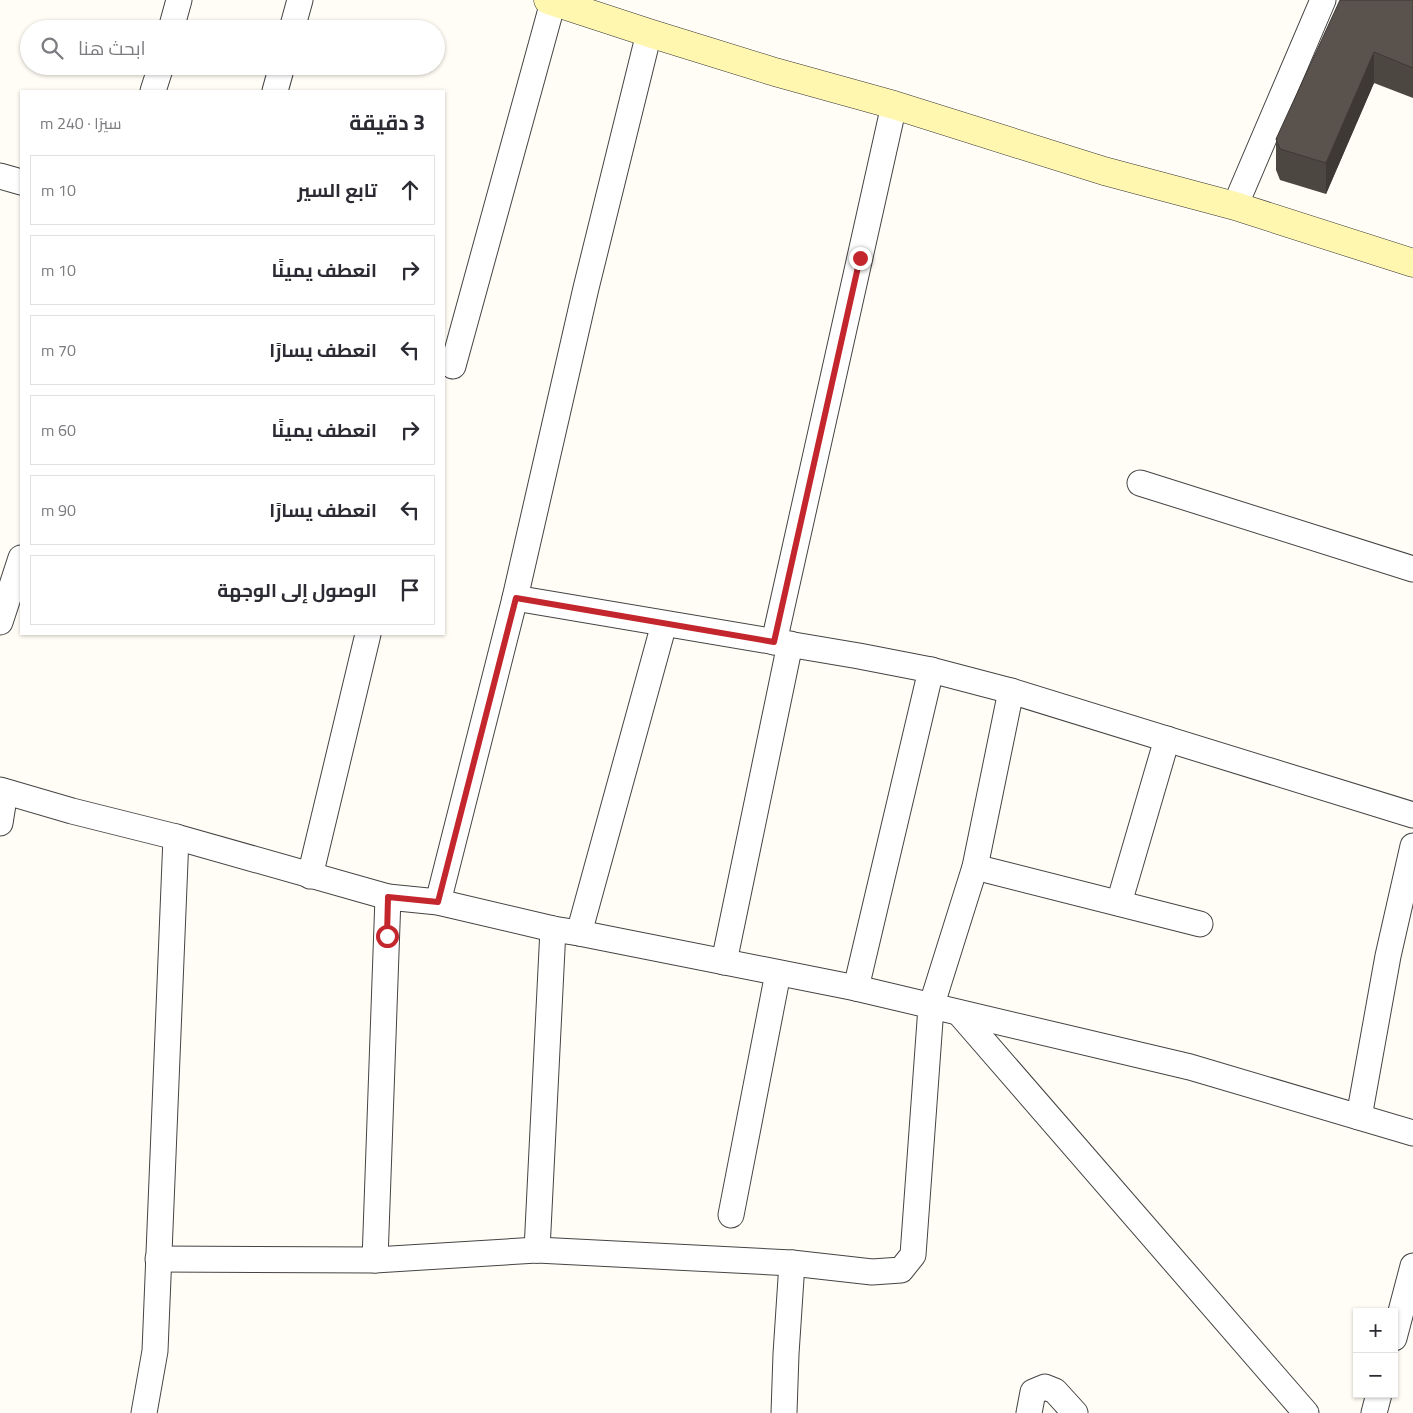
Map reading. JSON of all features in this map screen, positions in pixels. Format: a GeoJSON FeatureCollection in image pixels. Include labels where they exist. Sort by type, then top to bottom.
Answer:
{"type":"FeatureCollection","features":[{"type":"Feature","properties":{"kind":"street"},"geometry":{"type":"LineString","coordinates":[[173,20],[179,0]]}},
{"type":"Feature","properties":{"kind":"street"},"geometry":{"type":"LineString","coordinates":[[294,20],[300,0]]}},
{"type":"Feature","properties":{"kind":"street"},"geometry":{"type":"LineString","coordinates":[[1235,206],[1323,0]]}},
{"type":"Feature","properties":{"kind":"street"},"geometry":{"type":"LineString","coordinates":[[453,366],[551,1],[586,6],[649,33],[775,72],[894,105],[1104,171],[1235,206],[1413,263]]}},
{"type":"Feature","properties":{"kind":"street"},"geometry":{"type":"LineString","coordinates":[[438,902],[516,598],[586,288],[649,33]]}},
{"type":"Feature","properties":{"kind":"street"},"geometry":{"type":"LineString","coordinates":[[154,90],[158,75]]}},
{"type":"Feature","properties":{"kind":"street"},"geometry":{"type":"LineString","coordinates":[[276,90],[280,75]]}},
{"type":"Feature","properties":{"kind":"street"},"geometry":{"type":"LineString","coordinates":[[724,962],[782,643],[894,105]]}},
{"type":"Feature","properties":{"kind":"street"},"geometry":{"type":"LineString","coordinates":[[0,176],[20,182]]}},
{"type":"Feature","properties":{"kind":"street"},"geometry":{"type":"LineString","coordinates":[[1140,483],[1413,569]]}},
{"type":"Feature","properties":{"kind":"street"},"geometry":{"type":"LineString","coordinates":[[0,622],[20,561]]}},
{"type":"Feature","properties":{"kind":"street"},"geometry":{"type":"LineString","coordinates":[[516,598],[860,656],[931,670],[1011,691],[1413,815]]}},
{"type":"Feature","properties":{"kind":"street"},"geometry":{"type":"LineString","coordinates":[[579,933],[664,624]]}},
{"type":"Feature","properties":{"kind":"street"},"geometry":{"type":"LineString","coordinates":[[310,876],[368,635]]}},
{"type":"Feature","properties":{"kind":"street"},"geometry":{"type":"LineString","coordinates":[[856,988],[931,670]]}},
{"type":"Feature","properties":{"kind":"street"},"geometry":{"type":"LineString","coordinates":[[158,1259],[375,1260],[537,1250],[792,1263],[872,1272],[901,1270],[913,1255],[932,1007],[975,867],[1011,691]]}},
{"type":"Feature","properties":{"kind":"street"},"geometry":{"type":"LineString","coordinates":[[1119,903],[1167,739]]}},
{"type":"Feature","properties":{"kind":"street"},"geometry":{"type":"LineString","coordinates":[[0,823],[2,791],[176,837],[388,897],[438,902],[553,929],[856,988],[1190,1067],[1413,1133]]}},
{"type":"Feature","properties":{"kind":"street"},"geometry":{"type":"LineString","coordinates":[[144,1413],[155,1351],[176,837]]}},
{"type":"Feature","properties":{"kind":"street"},"geometry":{"type":"LineString","coordinates":[[1358,1117],[1388,956],[1413,846]]}},
{"type":"Feature","properties":{"kind":"street"},"geometry":{"type":"LineString","coordinates":[[975,867],[1200,924]]}},
{"type":"Feature","properties":{"kind":"street"},"geometry":{"type":"LineString","coordinates":[[375,1260],[388,897]]}},
{"type":"Feature","properties":{"kind":"street"},"geometry":{"type":"LineString","coordinates":[[537,1250],[553,929]]}},
{"type":"Feature","properties":{"kind":"street"},"geometry":{"type":"LineString","coordinates":[[731,1215],[778,973]]}},
{"type":"Feature","properties":{"kind":"street"},"geometry":{"type":"LineString","coordinates":[[959,1013],[1306,1413]]}},
{"type":"Feature","properties":{"kind":"street"},"geometry":{"type":"LineString","coordinates":[[784,1413],[792,1263]]}},
{"type":"Feature","properties":{"kind":"street"},"geometry":{"type":"LineString","coordinates":[[1398,1323],[1413,1266]]}},
{"type":"Feature","properties":{"kind":"street"},"geometry":{"type":"LineString","coordinates":[[1030,1413],[1033,1392],[1045,1387],[1055,1391],[1075,1413]]}},
{"type":"Feature","properties":{"kind":"street"},"geometry":{"type":"LineString","coordinates":[[1374,1413],[1378,1398]]}},
{"type":"Feature","properties":{"kind":"building"},"geometry":{"type":"Polygon","coordinates":[[[1340,0],[1413,0],[1413,68],[1374,52],[1326,163],[1280,149],[1276,139],[1340,0]]]}},
{"type":"Feature","properties":{"kind":"route"},"geometry":{"type":"LineString","coordinates":[[387,936],[388,897],[438,902],[516,598],[774,642],[860,258]]}}]}
